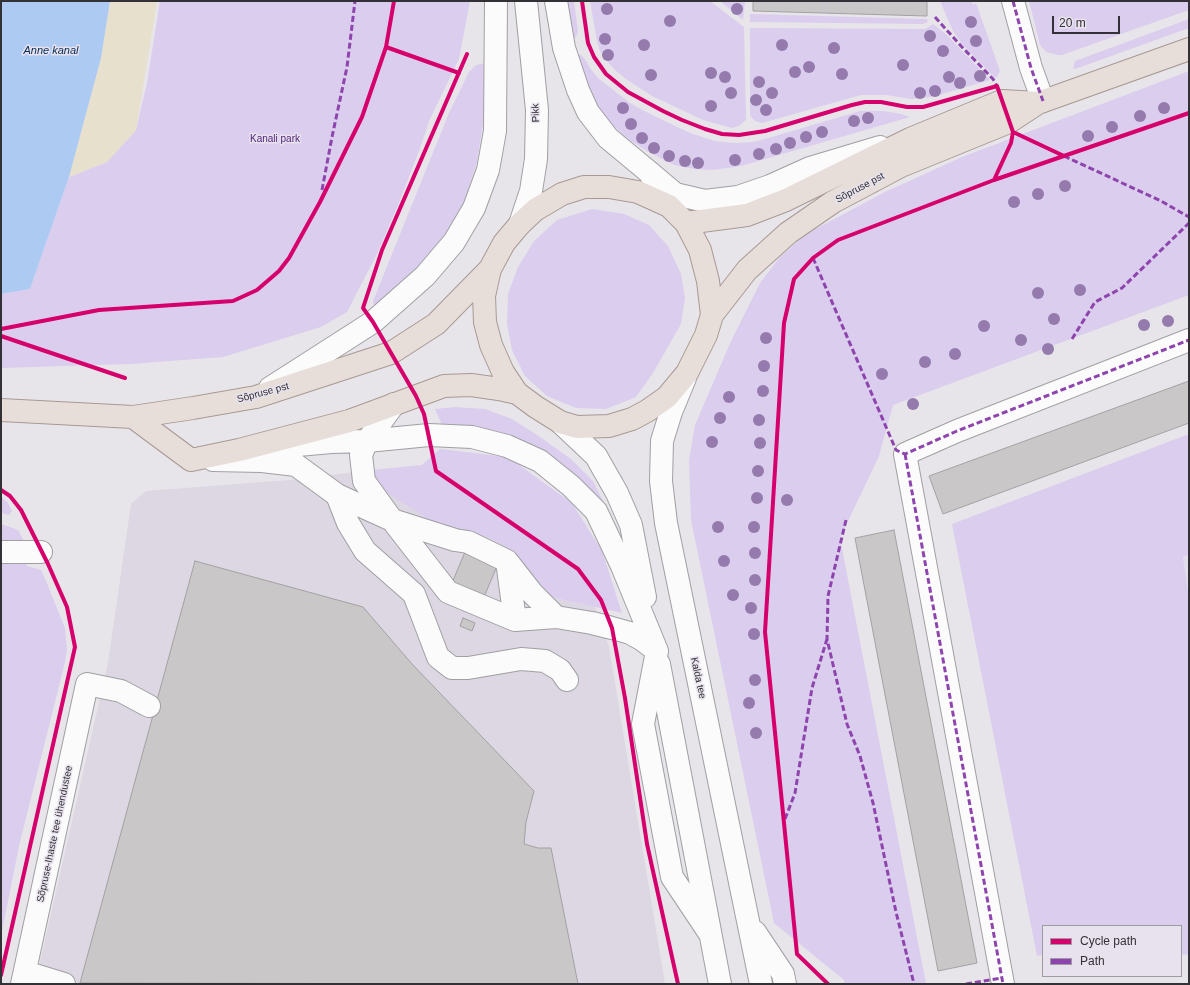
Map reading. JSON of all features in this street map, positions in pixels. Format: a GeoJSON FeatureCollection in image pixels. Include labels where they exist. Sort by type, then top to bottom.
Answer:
{"type":"FeatureCollection","features":[{"type":"Feature","properties":{"kind":"main road","name":"Sõpruse pst"},"geometry":{"type":"LineString","coordinates":[[712,315],[748,270],[788,232],[833,202],[901,166],[1009,122],[1040,102],[1189,48]]}},
{"type":"Feature","properties":{"kind":"main road","name":"Sõpruse pst"},"geometry":{"type":"LineString","coordinates":[[686,223],[746,215],[786,200],[910,138],[1002,102],[1040,102]]}},
{"type":"Feature","properties":{"kind":"main road"},"geometry":{"type":"LineString","coordinates":[[609,187],[638,192],[669,206],[686,223],[700,250],[708,280],[712,315],[706,335],[688,373],[667,397],[648,411],[632,419],[609,426],[577,427],[560,422],[517,393],[503,372],[491,345],[485,322],[484,296],[490,269],[504,243],[520,224],[535,210],[562,194],[584,188],[609,187]]}},
{"type":"Feature","properties":{"kind":"main road","name":"Sõpruse pst"},"geometry":{"type":"LineString","coordinates":[[1,410],[133,417],[256,397],[391,353],[436,324],[490,269]]}},
{"type":"Feature","properties":{"kind":"main road"},"geometry":{"type":"LineString","coordinates":[[133,417],[191,460],[238,450],[349,421],[444,386],[471,385],[517,393]]}},
{"type":"Feature","properties":{"kind":"street"},"geometry":{"type":"LineString","coordinates":[[256,397],[373,322],[425,276],[454,242],[474,208],[488,170],[495,132],[496,1]]}},
{"type":"Feature","properties":{"kind":"street","name":"Pikk"},"geometry":{"type":"LineString","coordinates":[[520,224],[531,191],[536,159],[536,110],[526,1]]}},
{"type":"Feature","properties":{"kind":"street"},"geometry":{"type":"LineString","coordinates":[[556,1],[564,48],[578,90],[588,112],[608,138],[675,194],[705,201],[738,197],[770,186],[810,168],[910,138]]}},
{"type":"Feature","properties":{"kind":"street"},"geometry":{"type":"LineString","coordinates":[[1013,1],[1040,102]]}},
{"type":"Feature","properties":{"kind":"street"},"geometry":{"type":"LineString","coordinates":[[649,172],[669,206]]}},
{"type":"Feature","properties":{"kind":"street"},"geometry":{"type":"LineString","coordinates":[[1003,984],[905,454],[957,431],[1189,340]]}},
{"type":"Feature","properties":{"kind":"street","name":"Kalda tee"},"geometry":{"type":"LineString","coordinates":[[688,373],[671,412],[662,441],[661,481],[666,523],[762,984]]}},
{"type":"Feature","properties":{"kind":"street"},"geometry":{"type":"LineString","coordinates":[[394,404],[367,440],[362,455],[364,482],[448,592],[515,620],[556,617],[592,623],[630,633],[657,651]]}},
{"type":"Feature","properties":{"kind":"street"},"geometry":{"type":"LineString","coordinates":[[560,422],[596,456],[617,493],[630,525],[657,651],[718,980]]}},
{"type":"Feature","properties":{"kind":"street"},"geometry":{"type":"LineString","coordinates":[[238,450],[429,436],[472,437],[507,446],[540,461],[571,486],[596,511],[622,566],[657,651]]}},
{"type":"Feature","properties":{"kind":"street"},"geometry":{"type":"LineString","coordinates":[[191,460],[262,461],[296,465],[337,495],[392,520],[455,540],[468,542],[507,561],[532,593],[556,617]]}},
{"type":"Feature","properties":{"kind":"street"},"geometry":{"type":"LineString","coordinates":[[337,495],[348,523],[365,550],[414,594],[438,657],[452,668],[468,668],[521,659],[545,661],[560,670],[567,680]]}},
{"type":"Feature","properties":{"kind":"street"},"geometry":{"type":"LineString","coordinates":[[1,552],[41,552]]}},
{"type":"Feature","properties":{"kind":"street"},"geometry":{"type":"LineString","coordinates":[[507,561],[515,620]]}},
{"type":"Feature","properties":{"kind":"street","name":"Sõpruse-Ihaste tee ühendustee"},"geometry":{"type":"LineString","coordinates":[[24,978],[87,684],[121,691],[150,706]]}},
{"type":"Feature","properties":{"kind":"street"},"geometry":{"type":"LineString","coordinates":[[748,920],[783,974],[785,984]]}},
{"type":"Feature","properties":{"kind":"street"},"geometry":{"type":"LineString","coordinates":[[24,978],[64,984]]}},
{"type":"Feature","properties":{"kind":"shaded area"},"geometry":{"type":"Polygon","coordinates":[[[372,470],[442,528],[490,538],[514,553],[551,597],[595,607],[609,647],[665,984],[35,984],[108,663],[131,504],[146,491],[289,480],[372,470]]]}},
{"type":"Feature","properties":{"kind":"shaded area"},"geometry":{"type":"Polygon","coordinates":[[[1189,554],[1189,598],[1183,557],[1189,554]]]}},
{"type":"Feature","properties":{"kind":"green space","name":"Kanali park"},"geometry":{"type":"Polygon","coordinates":[[[160,1],[470,1],[459,59],[430,119],[398,205],[377,254],[347,312],[321,327],[223,357],[130,364],[1,368],[1,294],[30,289],[69,177],[107,162],[136,130],[147,83],[160,1]]]}},
{"type":"Feature","properties":{"kind":"green space"},"geometry":{"type":"Polygon","coordinates":[[[563,1],[574,1],[578,32],[576,37],[573,38],[563,1]]]}},
{"type":"Feature","properties":{"kind":"green space"},"geometry":{"type":"Polygon","coordinates":[[[590,1],[710,1],[744,27],[746,120],[739,126],[732,128],[703,120],[652,96],[626,79],[615,70],[600,51],[590,1]]]}},
{"type":"Feature","properties":{"kind":"green space"},"geometry":{"type":"Polygon","coordinates":[[[720,1],[745,1],[743,20],[720,1]]]}},
{"type":"Feature","properties":{"kind":"green space"},"geometry":{"type":"Polygon","coordinates":[[[940,1],[972,1],[973,5],[976,3],[1000,71],[997,77],[995,78],[962,44],[953,31],[940,1]]]}},
{"type":"Feature","properties":{"kind":"green space"},"geometry":{"type":"Polygon","coordinates":[[[1029,1],[1189,1],[1189,10],[1062,55],[1058,55],[1046,52],[1040,45],[1029,1]]]}},
{"type":"Feature","properties":{"kind":"green space"},"geometry":{"type":"Polygon","coordinates":[[[750,14],[926,19],[929,21],[923,24],[750,22],[750,14]]]}},
{"type":"Feature","properties":{"kind":"green space"},"geometry":{"type":"Polygon","coordinates":[[[1189,19],[1189,28],[1073,69],[1075,61],[1189,19]]]}},
{"type":"Feature","properties":{"kind":"green space"},"geometry":{"type":"Polygon","coordinates":[[[933,24],[946,34],[990,80],[932,97],[911,99],[886,95],[861,95],[762,123],[755,121],[751,117],[750,28],[925,29],[933,24]]]}},
{"type":"Feature","properties":{"kind":"green space"},"geometry":{"type":"Polygon","coordinates":[[[576,54],[581,55],[585,59],[598,78],[630,103],[690,133],[715,141],[734,143],[753,142],[860,111],[884,111],[910,117],[741,166],[713,170],[694,169],[674,165],[647,151],[628,139],[609,122],[591,98],[576,54]]]}},
{"type":"Feature","properties":{"kind":"green space"},"geometry":{"type":"Polygon","coordinates":[[[485,63],[485,112],[477,162],[463,205],[445,238],[424,263],[375,310],[373,301],[449,113],[469,72],[476,65],[485,63]]]}},
{"type":"Feature","properties":{"kind":"green space"},"geometry":{"type":"Polygon","coordinates":[[[1189,71],[1189,295],[893,405],[879,456],[840,538],[926,984],[844,984],[844,980],[774,923],[691,520],[689,460],[695,425],[731,341],[760,283],[780,257],[806,234],[885,192],[962,157],[1189,71]]]}},
{"type":"Feature","properties":{"kind":"green space"},"geometry":{"type":"Polygon","coordinates":[[[592,209],[624,214],[649,225],[668,246],[681,274],[685,298],[681,324],[653,373],[636,397],[606,409],[576,408],[547,396],[525,376],[512,350],[507,324],[508,294],[518,267],[534,241],[557,220],[592,209]]]}},
{"type":"Feature","properties":{"kind":"green space"},"geometry":{"type":"Polygon","coordinates":[[[455,407],[485,409],[512,419],[540,437],[571,459],[593,481],[608,511],[564,465],[535,447],[504,435],[442,425],[435,409],[455,407]]]}},
{"type":"Feature","properties":{"kind":"green space"},"geometry":{"type":"Polygon","coordinates":[[[1189,434],[1189,554],[1183,557],[1189,598],[1189,954],[1182,955],[1182,925],[1042,925],[1042,955],[1037,956],[952,524],[1189,434]]]}},
{"type":"Feature","properties":{"kind":"green space"},"geometry":{"type":"Polygon","coordinates":[[[440,449],[508,457],[572,503],[602,551],[622,613],[551,597],[514,553],[490,538],[442,528],[375,485],[372,470],[422,465],[440,449]]]}},
{"type":"Feature","properties":{"kind":"green space"},"geometry":{"type":"Polygon","coordinates":[[[1,496],[8,503],[12,511],[9,515],[1,513],[1,496]]]}},
{"type":"Feature","properties":{"kind":"green space"},"geometry":{"type":"Polygon","coordinates":[[[1,524],[18,530],[26,545],[21,552],[27,566],[41,570],[65,628],[67,650],[19,846],[1,936],[1,524]]]}},
{"type":"Feature","properties":{"kind":"sand"},"geometry":{"type":"Polygon","coordinates":[[[110,1],[157,1],[136,130],[107,162],[69,177],[101,58],[110,1]]]}},
{"type":"Feature","properties":{"kind":"water","name":"Anne kanal"},"geometry":{"type":"Polygon","coordinates":[[[1,1],[110,1],[101,58],[69,177],[30,289],[1,294],[1,1]]]}},
{"type":"Feature","properties":{"kind":"building"},"geometry":{"type":"Polygon","coordinates":[[[753,1],[927,1],[927,16],[753,11],[753,1]]]}},
{"type":"Feature","properties":{"kind":"building"},"geometry":{"type":"Polygon","coordinates":[[[1189,381],[1189,423],[943,514],[929,476],[1189,381]]]}},
{"type":"Feature","properties":{"kind":"building"},"geometry":{"type":"Polygon","coordinates":[[[894,530],[977,963],[938,971],[855,538],[894,530]]]}},
{"type":"Feature","properties":{"kind":"building"},"geometry":{"type":"Polygon","coordinates":[[[468,545],[500,559],[481,604],[449,590],[468,545]]]}},
{"type":"Feature","properties":{"kind":"building"},"geometry":{"type":"Polygon","coordinates":[[[195,561],[363,607],[412,664],[534,791],[526,822],[524,844],[538,848],[551,848],[578,984],[80,983],[195,561]]]}},
{"type":"Feature","properties":{"kind":"building"},"geometry":{"type":"Polygon","coordinates":[[[463,618],[475,623],[472,631],[460,626],[463,618]]]}},
{"type":"Feature","properties":{"kind":"marked path"},"geometry":{"type":"LineString","coordinates":[[322,190],[347,67],[355,1]]}},
{"type":"Feature","properties":{"kind":"marked path"},"geometry":{"type":"LineString","coordinates":[[1013,1],[1031,68],[1043,101]]}},
{"type":"Feature","properties":{"kind":"marked path"},"geometry":{"type":"LineString","coordinates":[[935,17],[993,79],[997,86]]}},
{"type":"Feature","properties":{"kind":"marked path"},"geometry":{"type":"LineString","coordinates":[[1064,156],[1161,201],[1189,217]]}},
{"type":"Feature","properties":{"kind":"marked path"},"geometry":{"type":"LineString","coordinates":[[1072,339],[1095,302],[1122,288],[1189,223]]}},
{"type":"Feature","properties":{"kind":"marked path"},"geometry":{"type":"LineString","coordinates":[[813,258],[896,450],[905,454],[957,431],[1189,340]]}},
{"type":"Feature","properties":{"kind":"marked path"},"geometry":{"type":"LineString","coordinates":[[905,454],[1003,984]]}},
{"type":"Feature","properties":{"kind":"marked path"},"geometry":{"type":"LineString","coordinates":[[846,520],[828,596],[827,639],[847,724],[860,756],[873,803],[896,912],[914,984]]}},
{"type":"Feature","properties":{"kind":"marked path"},"geometry":{"type":"LineString","coordinates":[[785,819],[795,793],[812,688],[827,639]]}},
{"type":"Feature","properties":{"kind":"marked path"},"geometry":{"type":"LineString","coordinates":[[966,984],[1002,978]]}},
{"type":"Feature","properties":{"kind":"cycle path"},"geometry":{"type":"LineString","coordinates":[[1,329],[99,310],[233,301],[257,290],[279,271],[289,258],[320,202],[362,117],[386,47],[394,1]]}},
{"type":"Feature","properties":{"kind":"cycle path"},"geometry":{"type":"LineString","coordinates":[[582,1],[588,43],[594,57],[606,74],[628,92],[663,111],[705,129],[722,134],[739,135],[765,131],[865,102],[881,102],[907,107],[923,107],[997,86],[1013,132],[1011,143],[994,180]]}},
{"type":"Feature","properties":{"kind":"cycle path"},"geometry":{"type":"LineString","coordinates":[[386,47],[459,73]]}},
{"type":"Feature","properties":{"kind":"cycle path"},"geometry":{"type":"LineString","coordinates":[[467,54],[382,250],[363,308],[373,322],[416,396],[424,414],[436,471],[578,569],[601,600],[612,628],[625,698],[647,844],[678,984]]}},
{"type":"Feature","properties":{"kind":"cycle path"},"geometry":{"type":"LineString","coordinates":[[828,984],[797,954],[765,632],[784,323],[794,279],[813,258],[838,240],[994,180],[1189,113]]}},
{"type":"Feature","properties":{"kind":"cycle path"},"geometry":{"type":"LineString","coordinates":[[1013,132],[1064,156]]}},
{"type":"Feature","properties":{"kind":"cycle path"},"geometry":{"type":"LineString","coordinates":[[1,336],[125,378]]}},
{"type":"Feature","properties":{"kind":"cycle path"},"geometry":{"type":"LineString","coordinates":[[1,490],[10,496],[21,510],[48,564],[67,607],[75,647],[1,975]]}}]}
